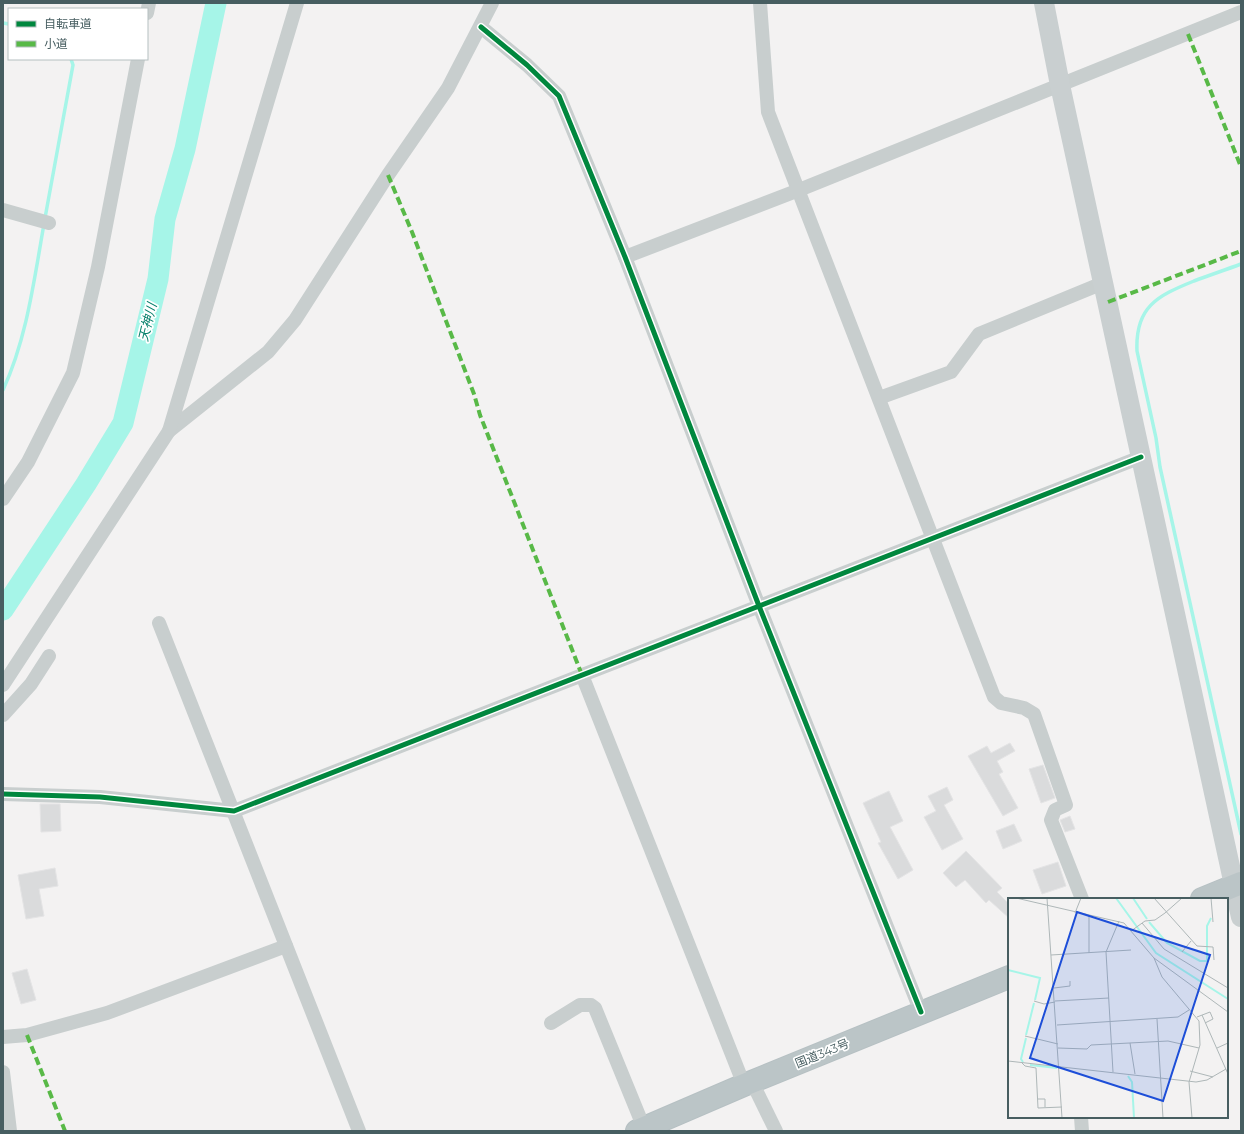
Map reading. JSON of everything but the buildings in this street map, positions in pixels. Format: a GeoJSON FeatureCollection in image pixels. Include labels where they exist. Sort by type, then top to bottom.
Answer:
{"type":"FeatureCollection","features":[{"type":"Feature","properties":{"kind":"highway"},"geometry":{"type":"LineString","coordinates":[[1205,898],[1238,885]]}},
{"type":"Feature","properties":{"kind":"highway","name":"国道343号"},"geometry":{"type":"LineString","coordinates":[[640,1129],[1008,976]]}},
{"type":"Feature","properties":{"kind":"street"},"geometry":{"type":"LineString","coordinates":[[5,676],[169,431],[297,3]]}},
{"type":"Feature","properties":{"kind":"street"},"geometry":{"type":"LineString","coordinates":[[169,431],[268,352],[295,320],[388,175],[448,88],[481,27],[492,3]]}},
{"type":"Feature","properties":{"kind":"street"},"geometry":{"type":"LineString","coordinates":[[760,3],[768,112],[994,697],[1001,703],[1024,708],[1034,714],[1066,805],[1055,810],[1051,820],[1082,898]]}},
{"type":"Feature","properties":{"kind":"street"},"geometry":{"type":"LineString","coordinates":[[1044,3],[1060,85],[1141,457],[1238,885],[1241,918]]}},
{"type":"Feature","properties":{"kind":"street"},"geometry":{"type":"LineString","coordinates":[[625,257],[799,190],[1241,12]]}},
{"type":"Feature","properties":{"kind":"street"},"geometry":{"type":"LineString","coordinates":[[481,27],[527,65],[559,96],[625,257],[760,606],[922,1012]]}},
{"type":"Feature","properties":{"kind":"street"},"geometry":{"type":"LineString","coordinates":[[3,499],[28,462],[72,373],[98,267],[138,60]]}},
{"type":"Feature","properties":{"kind":"street"},"geometry":{"type":"LineString","coordinates":[[3,210],[49,223]]}},
{"type":"Feature","properties":{"kind":"street"},"geometry":{"type":"LineString","coordinates":[[879,398],[951,372],[979,334],[1103,282]]}},
{"type":"Feature","properties":{"kind":"street"},"geometry":{"type":"LineString","coordinates":[[3,794],[100,797],[234,811],[1141,457]]}},
{"type":"Feature","properties":{"kind":"street"},"geometry":{"type":"LineString","coordinates":[[159,623],[359,1131]]}},
{"type":"Feature","properties":{"kind":"street"},"geometry":{"type":"LineString","coordinates":[[3,715],[31,684],[49,656]]}},
{"type":"Feature","properties":{"kind":"street"},"geometry":{"type":"LineString","coordinates":[[582,675],[748,1083],[776,1131]]}},
{"type":"Feature","properties":{"kind":"street"},"geometry":{"type":"LineString","coordinates":[[3,1037],[27,1035],[107,1013],[286,946]]}},
{"type":"Feature","properties":{"kind":"street"},"geometry":{"type":"LineString","coordinates":[[551,1023],[580,1005],[591,1004],[595,1008],[640,1129]]}},
{"type":"Feature","properties":{"kind":"street"},"geometry":{"type":"LineString","coordinates":[[3,1072],[10,1131]]}},
{"type":"Feature","properties":{"kind":"street"},"geometry":{"type":"LineString","coordinates":[[1081,1118],[1082,1131]]}},
{"type":"Feature","properties":{"kind":"waterway","name":"天神川"},"geometry":{"type":"LineString","coordinates":[[3,610],[86,484],[123,423],[158,279],[165,219],[185,149],[216,3]]}},
{"type":"Feature","properties":{"kind":"waterway"},"geometry":{"type":"LineString","coordinates":[[3,23],[8,24]]}},
{"type":"Feature","properties":{"kind":"waterway"},"geometry":{"type":"LineString","coordinates":[[45,218],[73,65],[71,60]]}},
{"type":"Feature","properties":{"kind":"waterway"},"geometry":{"type":"LineString","coordinates":[[3,390],[24,329],[44,224]]}},
{"type":"Feature","properties":{"kind":"waterway"},"geometry":{"type":"LineString","coordinates":[[1241,264],[1194,281],[1159,298],[1144,313],[1137,336],[1137,351],[1156,438],[1160,467],[1241,834]]}},
{"type":"Feature","properties":{"kind":"marked path"},"geometry":{"type":"LineString","coordinates":[[1188,34],[1241,167]]}},
{"type":"Feature","properties":{"kind":"marked path"},"geometry":{"type":"LineString","coordinates":[[388,175],[412,232],[474,394],[480,415],[582,675]]}},
{"type":"Feature","properties":{"kind":"marked path"},"geometry":{"type":"LineString","coordinates":[[1108,302],[1241,251]]}},
{"type":"Feature","properties":{"kind":"marked path"},"geometry":{"type":"LineString","coordinates":[[27,1035],[65,1131]]}},
{"type":"Feature","properties":{"kind":"cycle path"},"geometry":{"type":"LineString","coordinates":[[481,27],[527,65],[559,96],[625,257],[759,606],[921,1012]]}},
{"type":"Feature","properties":{"kind":"cycle path"},"geometry":{"type":"LineString","coordinates":[[3,794],[100,797],[234,811],[1141,457]]}}]}
